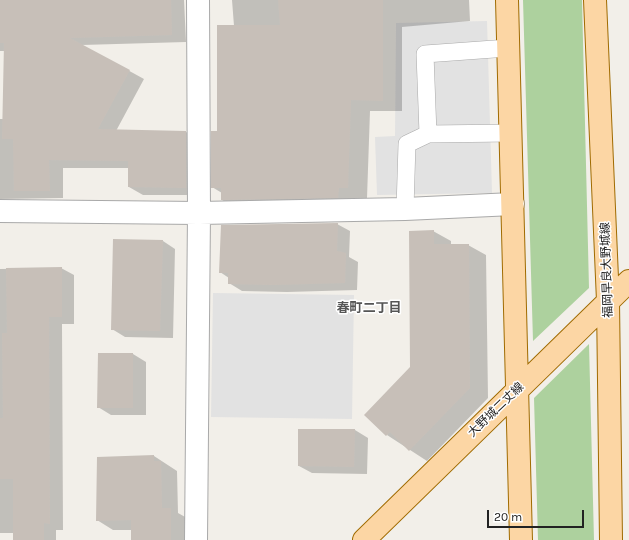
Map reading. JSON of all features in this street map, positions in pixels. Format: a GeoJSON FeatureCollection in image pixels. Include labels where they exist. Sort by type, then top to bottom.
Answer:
{"type":"FeatureCollection","features":[{"type":"Feature","properties":{"kind":"main road"},"geometry":{"type":"LineString","coordinates":[[507,0],[512,133],[521,540]]}},
{"type":"Feature","properties":{"kind":"main road","name":"福岡早良大野城線"},"geometry":{"type":"LineString","coordinates":[[596,0],[608,302],[610,540]]}},
{"type":"Feature","properties":{"kind":"main road","name":"大野城二丈線"},"geometry":{"type":"LineString","coordinates":[[364,540],[629,281]]}},
{"type":"Feature","properties":{"kind":"street"},"geometry":{"type":"LineString","coordinates":[[196,540],[199,213],[198,0]]}},
{"type":"Feature","properties":{"kind":"street"},"geometry":{"type":"LineString","coordinates":[[0,211],[199,213],[405,209],[513,204]]}},
{"type":"Feature","properties":{"kind":"lane"},"geometry":{"type":"LineString","coordinates":[[428,134],[425,54],[508,48]]}},
{"type":"Feature","properties":{"kind":"lane"},"geometry":{"type":"LineString","coordinates":[[405,209],[407,144],[428,134],[512,133]]}},
{"type":"Feature","properties":{"kind":"green space"},"geometry":{"type":"Polygon","coordinates":[[[523,0],[582,0],[589,288],[533,341],[523,0]]]}},
{"type":"Feature","properties":{"kind":"green space"},"geometry":{"type":"Polygon","coordinates":[[[589,344],[594,540],[538,540],[534,398],[589,344]]]}},
{"type":"Feature","properties":{"kind":"shaded area"},"geometry":{"type":"Polygon","coordinates":[[[487,21],[492,193],[377,195],[375,137],[395,136],[396,23],[487,21]]]}},
{"type":"Feature","properties":{"kind":"shaded area"},"geometry":{"type":"Polygon","coordinates":[[[213,293],[354,295],[352,419],[211,417],[213,293]]]}},
{"type":"Feature","properties":{"kind":"building"},"geometry":{"type":"Polygon","coordinates":[[[0,0],[171,0],[172,35],[70,38],[130,70],[98,129],[186,131],[186,188],[128,187],[128,161],[49,160],[50,191],[14,191],[13,139],[2,139],[4,43],[0,43],[0,0]]]}},
{"type":"Feature","properties":{"kind":"building"},"geometry":{"type":"Polygon","coordinates":[[[278,0],[383,0],[383,101],[351,100],[348,188],[339,188],[338,198],[221,200],[221,188],[211,188],[211,131],[217,131],[217,25],[280,25],[278,0]]]}},
{"type":"Feature","properties":{"kind":"building"},"geometry":{"type":"Polygon","coordinates":[[[338,223],[337,251],[346,253],[345,283],[273,285],[228,284],[228,273],[219,273],[221,225],[338,223]]]}},
{"type":"Feature","properties":{"kind":"building"},"geometry":{"type":"Polygon","coordinates":[[[434,230],[434,244],[469,244],[470,388],[409,451],[390,432],[386,436],[364,415],[410,367],[409,231],[434,230]]]}},
{"type":"Feature","properties":{"kind":"building"},"geometry":{"type":"Polygon","coordinates":[[[113,239],[163,240],[160,331],[111,330],[113,239]]]}},
{"type":"Feature","properties":{"kind":"building"},"geometry":{"type":"Polygon","coordinates":[[[62,267],[62,317],[49,317],[50,524],[44,523],[44,540],[13,540],[13,479],[0,479],[0,418],[3,418],[2,333],[7,333],[6,268],[62,267]]]}},
{"type":"Feature","properties":{"kind":"building"},"geometry":{"type":"Polygon","coordinates":[[[98,353],[133,353],[133,408],[97,408],[98,353]]]}},
{"type":"Feature","properties":{"kind":"building"},"geometry":{"type":"Polygon","coordinates":[[[298,429],[355,429],[354,467],[298,466],[298,429]]]}},
{"type":"Feature","properties":{"kind":"building"},"geometry":{"type":"Polygon","coordinates":[[[154,455],[154,461],[161,461],[162,508],[171,508],[171,540],[131,540],[131,520],[96,521],[97,457],[154,455]]]}},
{"type":"Feature","properties":{"kind":"district","name":"春町二丁目"},"geometry":{"type":"Point","coordinates":[369,308]}}]}
